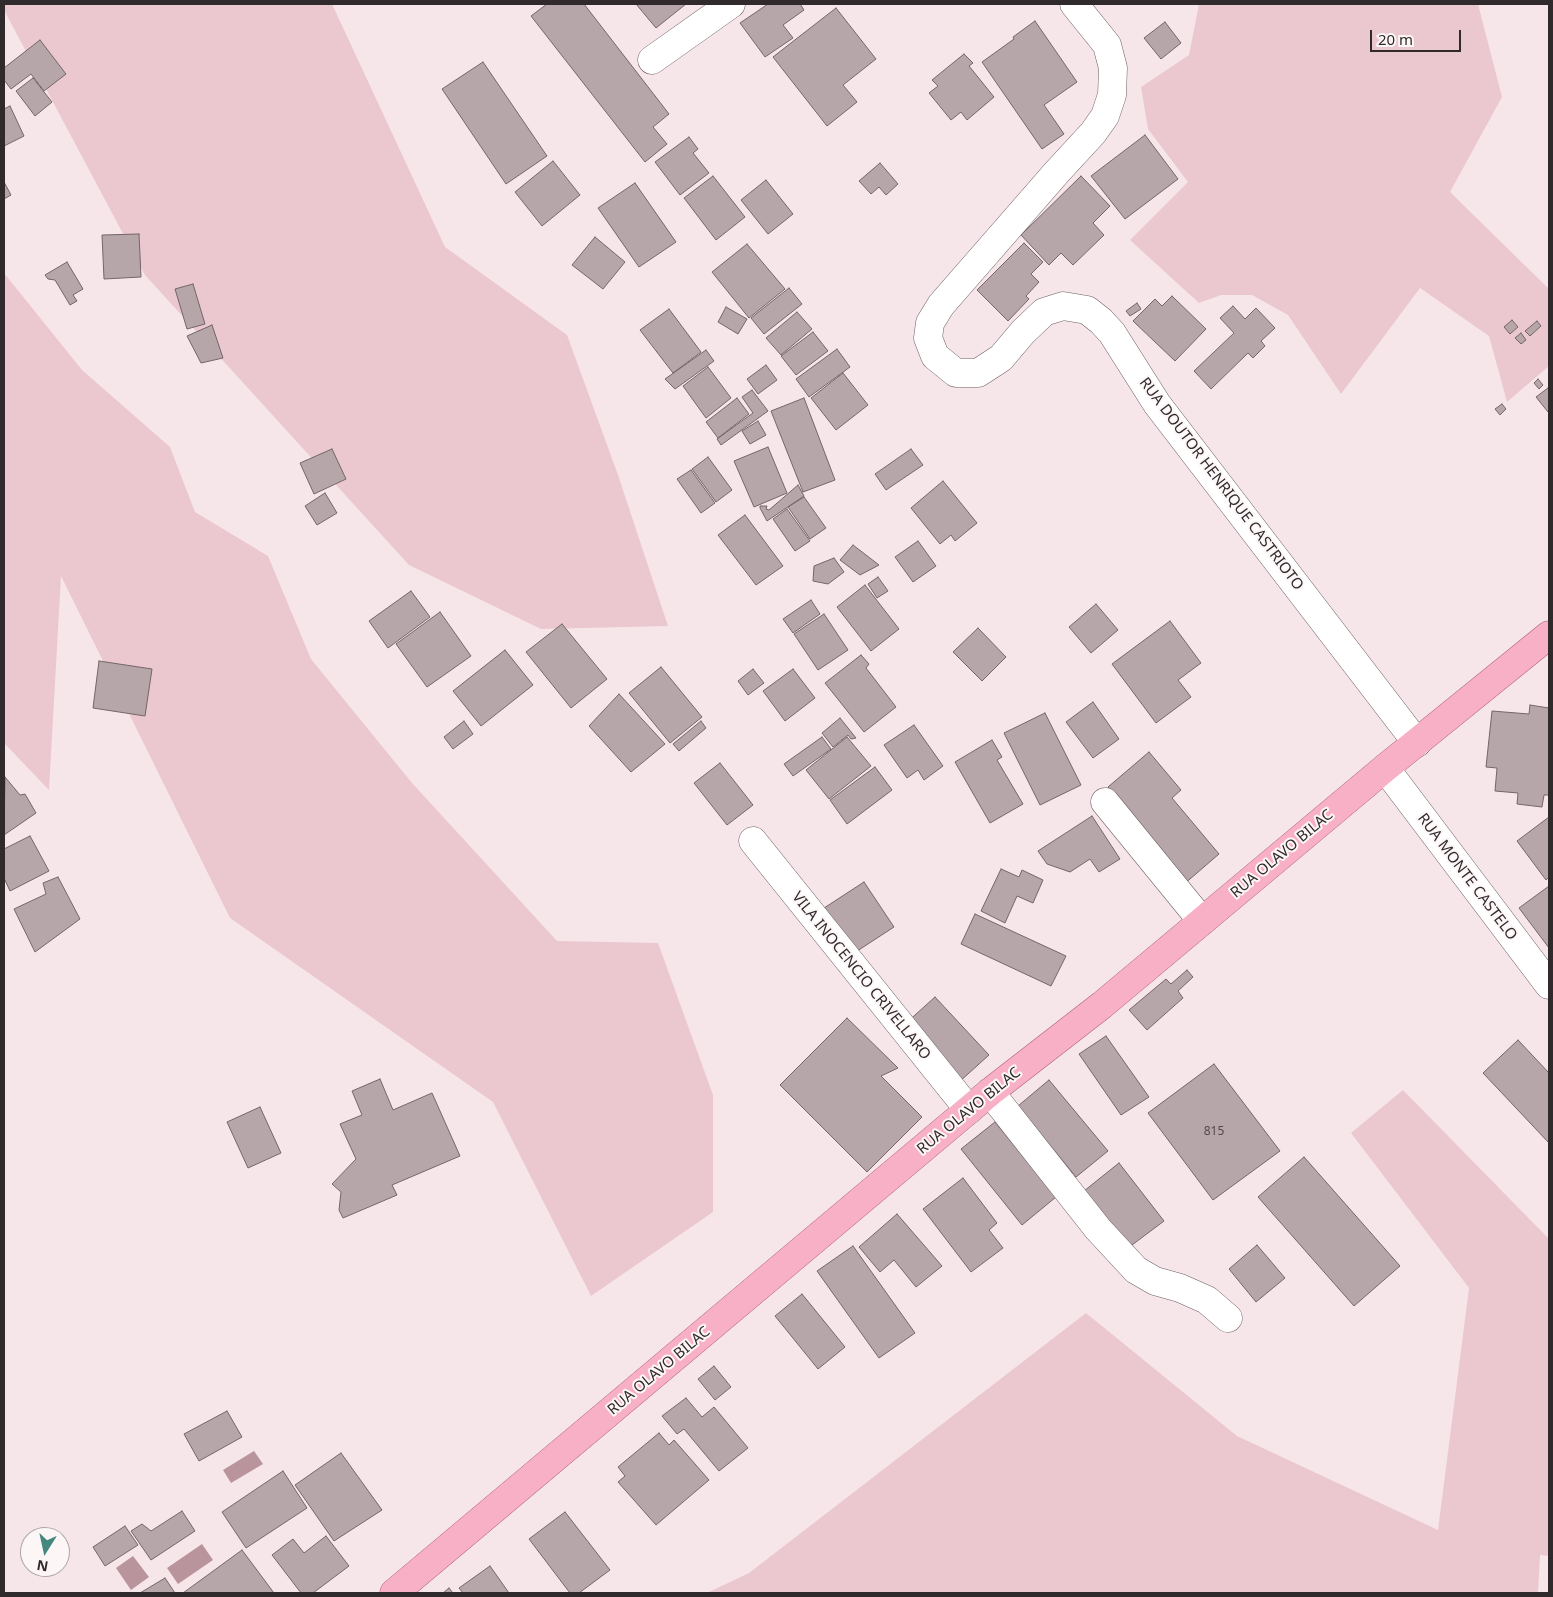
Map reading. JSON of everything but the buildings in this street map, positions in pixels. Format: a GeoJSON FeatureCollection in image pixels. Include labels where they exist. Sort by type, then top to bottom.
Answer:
{"type":"FeatureCollection","features":[{"type":"Feature","properties":{"kind":"main road","name":"RUA OLAVO BILAC"},"geometry":{"type":"LineString","coordinates":[[394,1593],[990,1092],[1102,1005],[1549,635]]}},
{"type":"Feature","properties":{"kind":"street"},"geometry":{"type":"LineString","coordinates":[[652,60],[731,4]]}},
{"type":"Feature","properties":{"kind":"street","name":"RUA DOUTOR HENRIQUE CASTRIOTO"},"geometry":{"type":"LineString","coordinates":[[1074,4],[1107,44],[1113,68],[1112,96],[1105,116],[1093,133],[941,304],[930,322],[928,338],[935,356],[956,373],[978,373],[1001,358],[1023,332],[1044,312],[1063,306],[1087,310],[1101,321],[1112,333],[1157,404],[1417,743]]}},
{"type":"Feature","properties":{"kind":"street","name":"RUA MONTE CASTELO"},"geometry":{"type":"LineString","coordinates":[[1386,768],[1549,985]]}},
{"type":"Feature","properties":{"kind":"street"},"geometry":{"type":"LineString","coordinates":[[1105,802],[1202,921]]}},
{"type":"Feature","properties":{"kind":"street","name":"VILA INOCENCIO CRIVELLARO"},"geometry":{"type":"LineString","coordinates":[[753,842],[969,1110]]}},
{"type":"Feature","properties":{"kind":"street"},"geometry":{"type":"LineString","coordinates":[[990,1092],[1098,1229],[1136,1270],[1154,1281],[1180,1288],[1207,1300],[1228,1318]]}},
{"type":"Feature","properties":{"kind":"shaded area"},"geometry":{"type":"Polygon","coordinates":[[[4,4],[332,4],[445,247],[567,335],[618,475],[668,626],[541,629],[409,565],[145,275],[4,10],[4,4]]]}},
{"type":"Feature","properties":{"kind":"shaded area"},"geometry":{"type":"Polygon","coordinates":[[[1199,4],[1478,4],[1502,97],[1450,192],[1549,289],[1549,366],[1507,402],[1489,336],[1420,288],[1341,394],[1288,315],[1252,295],[1221,295],[1199,303],[1130,240],[1188,182],[1148,129],[1141,87],[1189,55],[1199,4]]]}},
{"type":"Feature","properties":{"kind":"shaded area"},"geometry":{"type":"Polygon","coordinates":[[[4,273],[82,370],[170,447],[195,512],[268,556],[311,659],[412,783],[557,941],[658,943],[713,1095],[713,1212],[591,1296],[493,1102],[230,918],[61,576],[49,790],[4,743],[4,273]]]}},
{"type":"Feature","properties":{"kind":"shaded area"},"geometry":{"type":"Polygon","coordinates":[[[1403,1090],[1549,1239],[1549,1556],[1540,1555],[1538,1593],[707,1593],[749,1573],[1086,1313],[1237,1436],[1438,1530],[1469,1288],[1351,1133],[1403,1090]]]}},
{"type":"Feature","properties":{"kind":"shaded area"},"geometry":{"type":"Polygon","coordinates":[[[254,1451],[263,1464],[231,1483],[223,1470],[254,1451]]]}},
{"type":"Feature","properties":{"kind":"shaded area"},"geometry":{"type":"Polygon","coordinates":[[[202,1544],[213,1560],[178,1584],[167,1568],[202,1544]]]}},
{"type":"Feature","properties":{"kind":"shaded area"},"geometry":{"type":"Polygon","coordinates":[[[133,1556],[149,1577],[131,1590],[116,1568],[133,1556]]]}}]}
